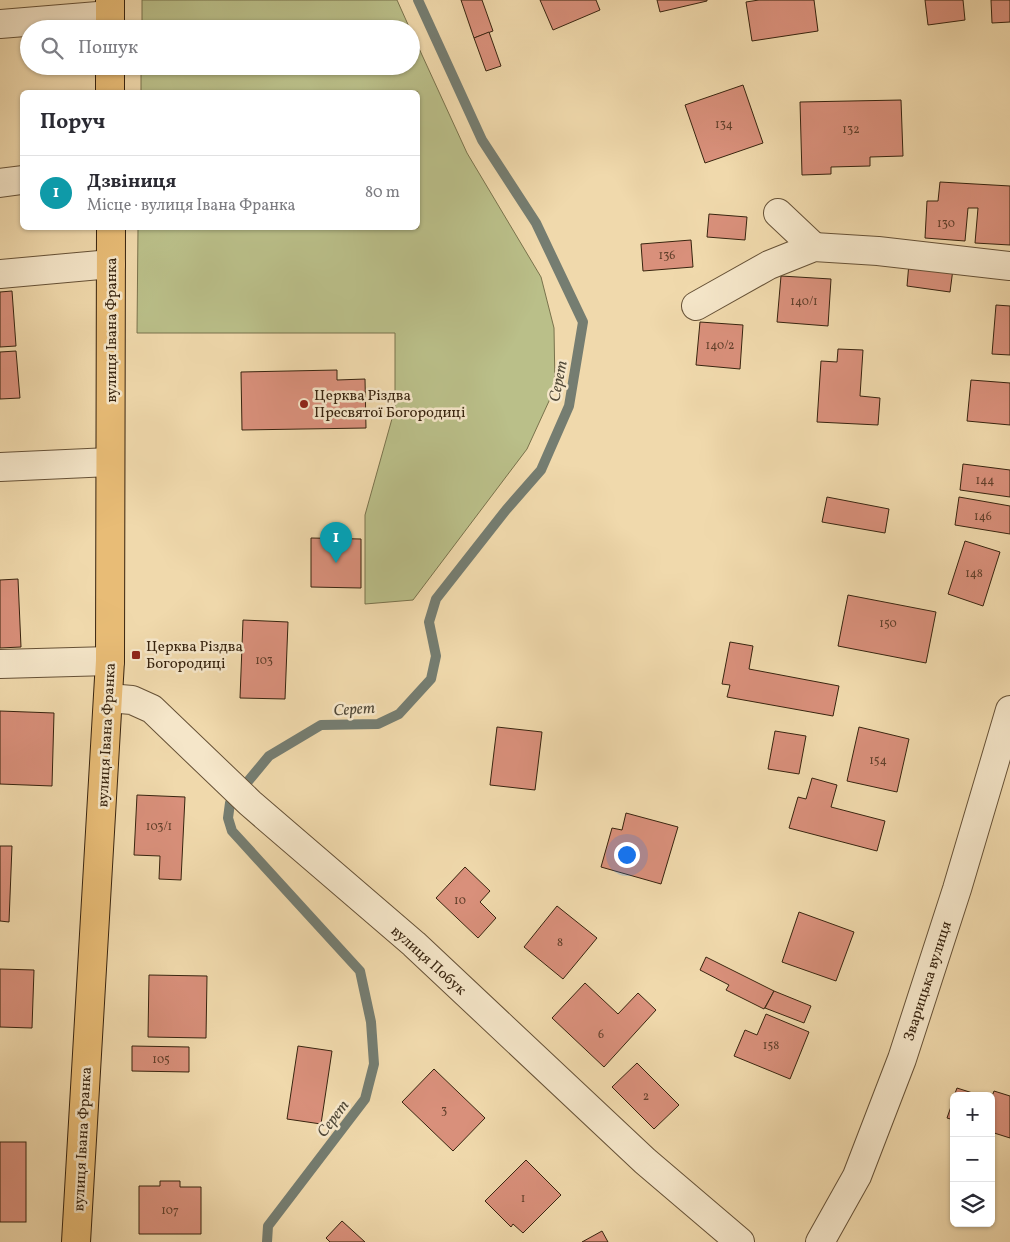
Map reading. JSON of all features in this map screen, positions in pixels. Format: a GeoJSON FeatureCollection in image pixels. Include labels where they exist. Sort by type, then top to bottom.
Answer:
{"type":"FeatureCollection","features":[{"type":"Feature","properties":{"kind":"main road"},"geometry":{"type":"LineString","coordinates":[[110,75],[110,90]]}},
{"type":"Feature","properties":{"kind":"main road","name":"вулиця Івана Франка"},"geometry":{"type":"LineString","coordinates":[[76,1242],[110,661],[110,230]]}},
{"type":"Feature","properties":{"kind":"street"},"geometry":{"type":"LineString","coordinates":[[49,20],[110,15]]}},
{"type":"Feature","properties":{"kind":"street"},"geometry":{"type":"LineString","coordinates":[[0,24],[20,22]]}},
{"type":"Feature","properties":{"kind":"street"},"geometry":{"type":"LineString","coordinates":[[0,182],[20,180]]}},
{"type":"Feature","properties":{"kind":"street"},"geometry":{"type":"LineString","coordinates":[[778,213],[814,247]]}},
{"type":"Feature","properties":{"kind":"street"},"geometry":{"type":"LineString","coordinates":[[696,306],[769,265],[814,247],[878,251],[1010,266]]}},
{"type":"Feature","properties":{"kind":"street"},"geometry":{"type":"LineString","coordinates":[[0,274],[111,264]]}},
{"type":"Feature","properties":{"kind":"street"},"geometry":{"type":"LineString","coordinates":[[0,467],[110,462]]}},
{"type":"Feature","properties":{"kind":"street"},"geometry":{"type":"LineString","coordinates":[[0,664],[110,661]]}},
{"type":"Feature","properties":{"kind":"street","name":"вулиця Побук"},"geometry":{"type":"LineString","coordinates":[[108,698],[132,700],[152,709],[250,803],[414,944],[645,1161],[740,1242]]}},
{"type":"Feature","properties":{"kind":"street","name":"Зварицька вулиця"},"geometry":{"type":"LineString","coordinates":[[820,1242],[858,1176],[902,1059],[957,889],[1010,710]]}},
{"type":"Feature","properties":{"kind":"green space"},"geometry":{"type":"Polygon","coordinates":[[[142,0],[397,0],[406,20],[142,20],[142,0]]]}},
{"type":"Feature","properties":{"kind":"green space"},"geometry":{"type":"Polygon","coordinates":[[[420,51],[467,153],[541,277],[554,328],[555,388],[527,449],[413,600],[365,604],[365,515],[395,408],[395,333],[137,333],[138,230],[420,230],[420,90],[141,90],[141,75],[420,75],[420,51]]]}},
{"type":"Feature","properties":{"kind":"building"},"geometry":{"type":"Polygon","coordinates":[[[461,0],[482,0],[493,31],[474,38],[461,0]]]}},
{"type":"Feature","properties":{"kind":"building"},"geometry":{"type":"Polygon","coordinates":[[[540,0],[596,0],[600,10],[553,30],[540,0]]]}},
{"type":"Feature","properties":{"kind":"building"},"geometry":{"type":"Polygon","coordinates":[[[657,0],[707,0],[707,1],[660,12],[657,0]]]}},
{"type":"Feature","properties":{"kind":"building"},"geometry":{"type":"Polygon","coordinates":[[[759,0],[814,0],[818,31],[752,41],[746,2],[759,0]]]}},
{"type":"Feature","properties":{"kind":"building"},"geometry":{"type":"Polygon","coordinates":[[[925,0],[963,0],[965,20],[928,25],[925,0]]]}},
{"type":"Feature","properties":{"kind":"building"},"geometry":{"type":"Polygon","coordinates":[[[991,0],[1010,0],[1010,22],[992,23],[991,0]]]}},
{"type":"Feature","properties":{"kind":"building"},"geometry":{"type":"Polygon","coordinates":[[[489,32],[501,66],[486,71],[474,38],[489,32]]]}},
{"type":"Feature","properties":{"kind":"building"},"geometry":{"type":"Polygon","coordinates":[[[743,85],[763,143],[705,163],[685,105],[743,85]]]}},
{"type":"Feature","properties":{"kind":"building"},"geometry":{"type":"Polygon","coordinates":[[[901,100],[903,156],[870,157],[870,166],[831,167],[831,174],[802,175],[800,102],[901,100]]]}},
{"type":"Feature","properties":{"kind":"building"},"geometry":{"type":"Polygon","coordinates":[[[940,182],[1010,186],[1010,245],[975,243],[978,208],[968,208],[965,241],[925,238],[927,201],[938,201],[940,182]]]}},
{"type":"Feature","properties":{"kind":"building"},"geometry":{"type":"Polygon","coordinates":[[[709,214],[747,217],[745,240],[707,237],[709,214]]]}},
{"type":"Feature","properties":{"kind":"building"},"geometry":{"type":"Polygon","coordinates":[[[691,240],[693,267],[643,271],[641,244],[691,240]]]}},
{"type":"Feature","properties":{"kind":"building"},"geometry":{"type":"Polygon","coordinates":[[[909,263],[953,269],[950,292],[907,286],[909,263]]]}},
{"type":"Feature","properties":{"kind":"building"},"geometry":{"type":"Polygon","coordinates":[[[781,276],[831,279],[828,326],[777,322],[781,276]]]}},
{"type":"Feature","properties":{"kind":"building"},"geometry":{"type":"Polygon","coordinates":[[[12,291],[16,346],[0,347],[0,292],[12,291]]]}},
{"type":"Feature","properties":{"kind":"building"},"geometry":{"type":"Polygon","coordinates":[[[996,305],[1010,306],[1010,355],[992,354],[996,305]]]}},
{"type":"Feature","properties":{"kind":"building"},"geometry":{"type":"Polygon","coordinates":[[[700,322],[743,325],[740,369],[696,365],[700,322]]]}},
{"type":"Feature","properties":{"kind":"building"},"geometry":{"type":"Polygon","coordinates":[[[838,349],[863,350],[860,396],[880,398],[878,425],[817,422],[821,361],[837,362],[838,349]]]}},
{"type":"Feature","properties":{"kind":"building"},"geometry":{"type":"Polygon","coordinates":[[[16,351],[20,398],[0,399],[0,352],[16,351]]]}},
{"type":"Feature","properties":{"kind":"building","name":"Церква Різдва Пресвятої Богородиці"},"geometry":{"type":"Polygon","coordinates":[[[337,370],[337,380],[365,379],[366,428],[242,430],[241,372],[337,370]]]}},
{"type":"Feature","properties":{"kind":"building"},"geometry":{"type":"Polygon","coordinates":[[[971,380],[1010,383],[1010,425],[967,421],[971,380]]]}},
{"type":"Feature","properties":{"kind":"building"},"geometry":{"type":"Polygon","coordinates":[[[963,464],[1010,470],[1010,497],[960,490],[963,464]]]}},
{"type":"Feature","properties":{"kind":"building"},"geometry":{"type":"Polygon","coordinates":[[[827,497],[889,509],[885,533],[822,522],[827,497]]]}},
{"type":"Feature","properties":{"kind":"building"},"geometry":{"type":"Polygon","coordinates":[[[959,497],[1010,506],[1010,534],[955,525],[959,497]]]}},
{"type":"Feature","properties":{"kind":"building"},"geometry":{"type":"Polygon","coordinates":[[[311,538],[361,539],[361,588],[311,587],[311,538]]]}},
{"type":"Feature","properties":{"kind":"building"},"geometry":{"type":"Polygon","coordinates":[[[965,541],[1000,552],[983,606],[948,594],[965,541]]]}},
{"type":"Feature","properties":{"kind":"building"},"geometry":{"type":"Polygon","coordinates":[[[18,579],[21,647],[0,648],[0,580],[18,579]]]}},
{"type":"Feature","properties":{"kind":"building"},"geometry":{"type":"Polygon","coordinates":[[[848,595],[936,612],[926,663],[838,646],[848,595]]]}},
{"type":"Feature","properties":{"kind":"building"},"geometry":{"type":"Polygon","coordinates":[[[243,620],[288,622],[285,699],[240,698],[243,620]]]}},
{"type":"Feature","properties":{"kind":"building"},"geometry":{"type":"Polygon","coordinates":[[[730,642],[753,646],[749,669],[839,686],[833,716],[727,697],[730,685],[722,684],[730,642]]]}},
{"type":"Feature","properties":{"kind":"building"},"geometry":{"type":"Polygon","coordinates":[[[0,711],[54,713],[52,786],[0,784],[0,711]]]}},
{"type":"Feature","properties":{"kind":"building"},"geometry":{"type":"Polygon","coordinates":[[[497,727],[542,732],[535,790],[490,785],[497,727]]]}},
{"type":"Feature","properties":{"kind":"building"},"geometry":{"type":"Polygon","coordinates":[[[859,727],[909,739],[897,792],[847,781],[859,727]]]}},
{"type":"Feature","properties":{"kind":"building"},"geometry":{"type":"Polygon","coordinates":[[[775,731],[806,736],[799,774],[768,769],[775,731]]]}},
{"type":"Feature","properties":{"kind":"building"},"geometry":{"type":"Polygon","coordinates":[[[812,778],[837,785],[831,807],[885,821],[877,851],[789,828],[798,797],[806,799],[812,778]]]}},
{"type":"Feature","properties":{"kind":"building"},"geometry":{"type":"Polygon","coordinates":[[[137,795],[185,797],[181,880],[159,879],[160,856],[134,855],[137,795]]]}},
{"type":"Feature","properties":{"kind":"building"},"geometry":{"type":"Polygon","coordinates":[[[626,813],[678,827],[661,884],[601,867],[612,828],[622,830],[626,813]]]}},
{"type":"Feature","properties":{"kind":"building"},"geometry":{"type":"Polygon","coordinates":[[[0,846],[12,846],[9,922],[0,921],[0,846]]]}},
{"type":"Feature","properties":{"kind":"building"},"geometry":{"type":"Polygon","coordinates":[[[465,867],[490,891],[480,902],[496,918],[478,938],[436,898],[465,867]]]}},
{"type":"Feature","properties":{"kind":"building"},"geometry":{"type":"Polygon","coordinates":[[[557,906],[597,938],[563,979],[524,947],[557,906]]]}},
{"type":"Feature","properties":{"kind":"building"},"geometry":{"type":"Polygon","coordinates":[[[799,912],[854,932],[836,981],[782,962],[799,912]]]}},
{"type":"Feature","properties":{"kind":"building"},"geometry":{"type":"Polygon","coordinates":[[[706,957],[774,991],[764,1009],[726,990],[729,985],[700,970],[706,957]]]}},
{"type":"Feature","properties":{"kind":"building"},"geometry":{"type":"Polygon","coordinates":[[[0,969],[34,970],[32,1028],[0,1027],[0,969]]]}},
{"type":"Feature","properties":{"kind":"building"},"geometry":{"type":"Polygon","coordinates":[[[149,975],[207,976],[206,1038],[148,1037],[149,975]]]}},
{"type":"Feature","properties":{"kind":"building"},"geometry":{"type":"Polygon","coordinates":[[[585,983],[618,1014],[638,993],[656,1010],[604,1067],[552,1018],[585,983]]]}},
{"type":"Feature","properties":{"kind":"building"},"geometry":{"type":"Polygon","coordinates":[[[774,991],[811,1006],[804,1023],[765,1008],[774,991]]]}},
{"type":"Feature","properties":{"kind":"building"},"geometry":{"type":"Polygon","coordinates":[[[766,1014],[809,1032],[790,1079],[734,1056],[745,1030],[757,1035],[766,1014]]]}},
{"type":"Feature","properties":{"kind":"building"},"geometry":{"type":"Polygon","coordinates":[[[132,1046],[189,1047],[189,1072],[132,1071],[132,1046]]]}},
{"type":"Feature","properties":{"kind":"building"},"geometry":{"type":"Polygon","coordinates":[[[298,1046],[332,1051],[321,1124],[287,1119],[298,1046]]]}},
{"type":"Feature","properties":{"kind":"building"},"geometry":{"type":"Polygon","coordinates":[[[637,1063],[679,1105],[654,1129],[612,1087],[637,1063]]]}},
{"type":"Feature","properties":{"kind":"building"},"geometry":{"type":"Polygon","coordinates":[[[434,1069],[485,1118],[453,1151],[402,1102],[434,1069]]]}},
{"type":"Feature","properties":{"kind":"building"},"geometry":{"type":"Polygon","coordinates":[[[957,1088],[970,1092],[956,1092],[957,1088]]]}},
{"type":"Feature","properties":{"kind":"building"},"geometry":{"type":"Polygon","coordinates":[[[994,1092],[1010,1096],[1010,1138],[995,1133],[994,1092]]]}},
{"type":"Feature","properties":{"kind":"building"},"geometry":{"type":"Polygon","coordinates":[[[0,1142],[26,1142],[26,1222],[0,1222],[0,1142]]]}},
{"type":"Feature","properties":{"kind":"building"},"geometry":{"type":"Polygon","coordinates":[[[526,1160],[561,1195],[523,1233],[513,1224],[511,1227],[485,1201],[526,1160]]]}},
{"type":"Feature","properties":{"kind":"building"},"geometry":{"type":"Polygon","coordinates":[[[160,1181],[180,1181],[180,1187],[201,1187],[201,1234],[139,1234],[139,1186],[160,1186],[160,1181]]]}},
{"type":"Feature","properties":{"kind":"building"},"geometry":{"type":"Polygon","coordinates":[[[342,1221],[365,1242],[330,1242],[326,1238],[342,1221]]]}},
{"type":"Feature","properties":{"kind":"building"},"geometry":{"type":"Polygon","coordinates":[[[602,1231],[608,1242],[582,1242],[602,1231]]]}},
{"type":"Feature","properties":{"kind":"waterway","name":"Серет"},"geometry":{"type":"LineString","coordinates":[[267,1242],[268,1226],[365,1099],[374,1064],[371,1022],[360,971],[232,831],[228,818],[230,803],[269,756],[321,725],[378,724],[399,714],[431,679],[436,656],[429,622],[436,599],[506,510],[541,470],[569,406],[583,322],[536,223],[482,140],[418,0]]}},
{"type":"Feature","properties":{"kind":"place","name":"Церква Різдва Пресвятої Богородиці"},"geometry":{"type":"Point","coordinates":[304,404]}},
{"type":"Feature","properties":{"kind":"place","name":"Дзвіниця"},"geometry":{"type":"Point","coordinates":[336,563]}},
{"type":"Feature","properties":{"kind":"place","name":"Церква Різдва Богородиці"},"geometry":{"type":"Point","coordinates":[136,655]}}]}
